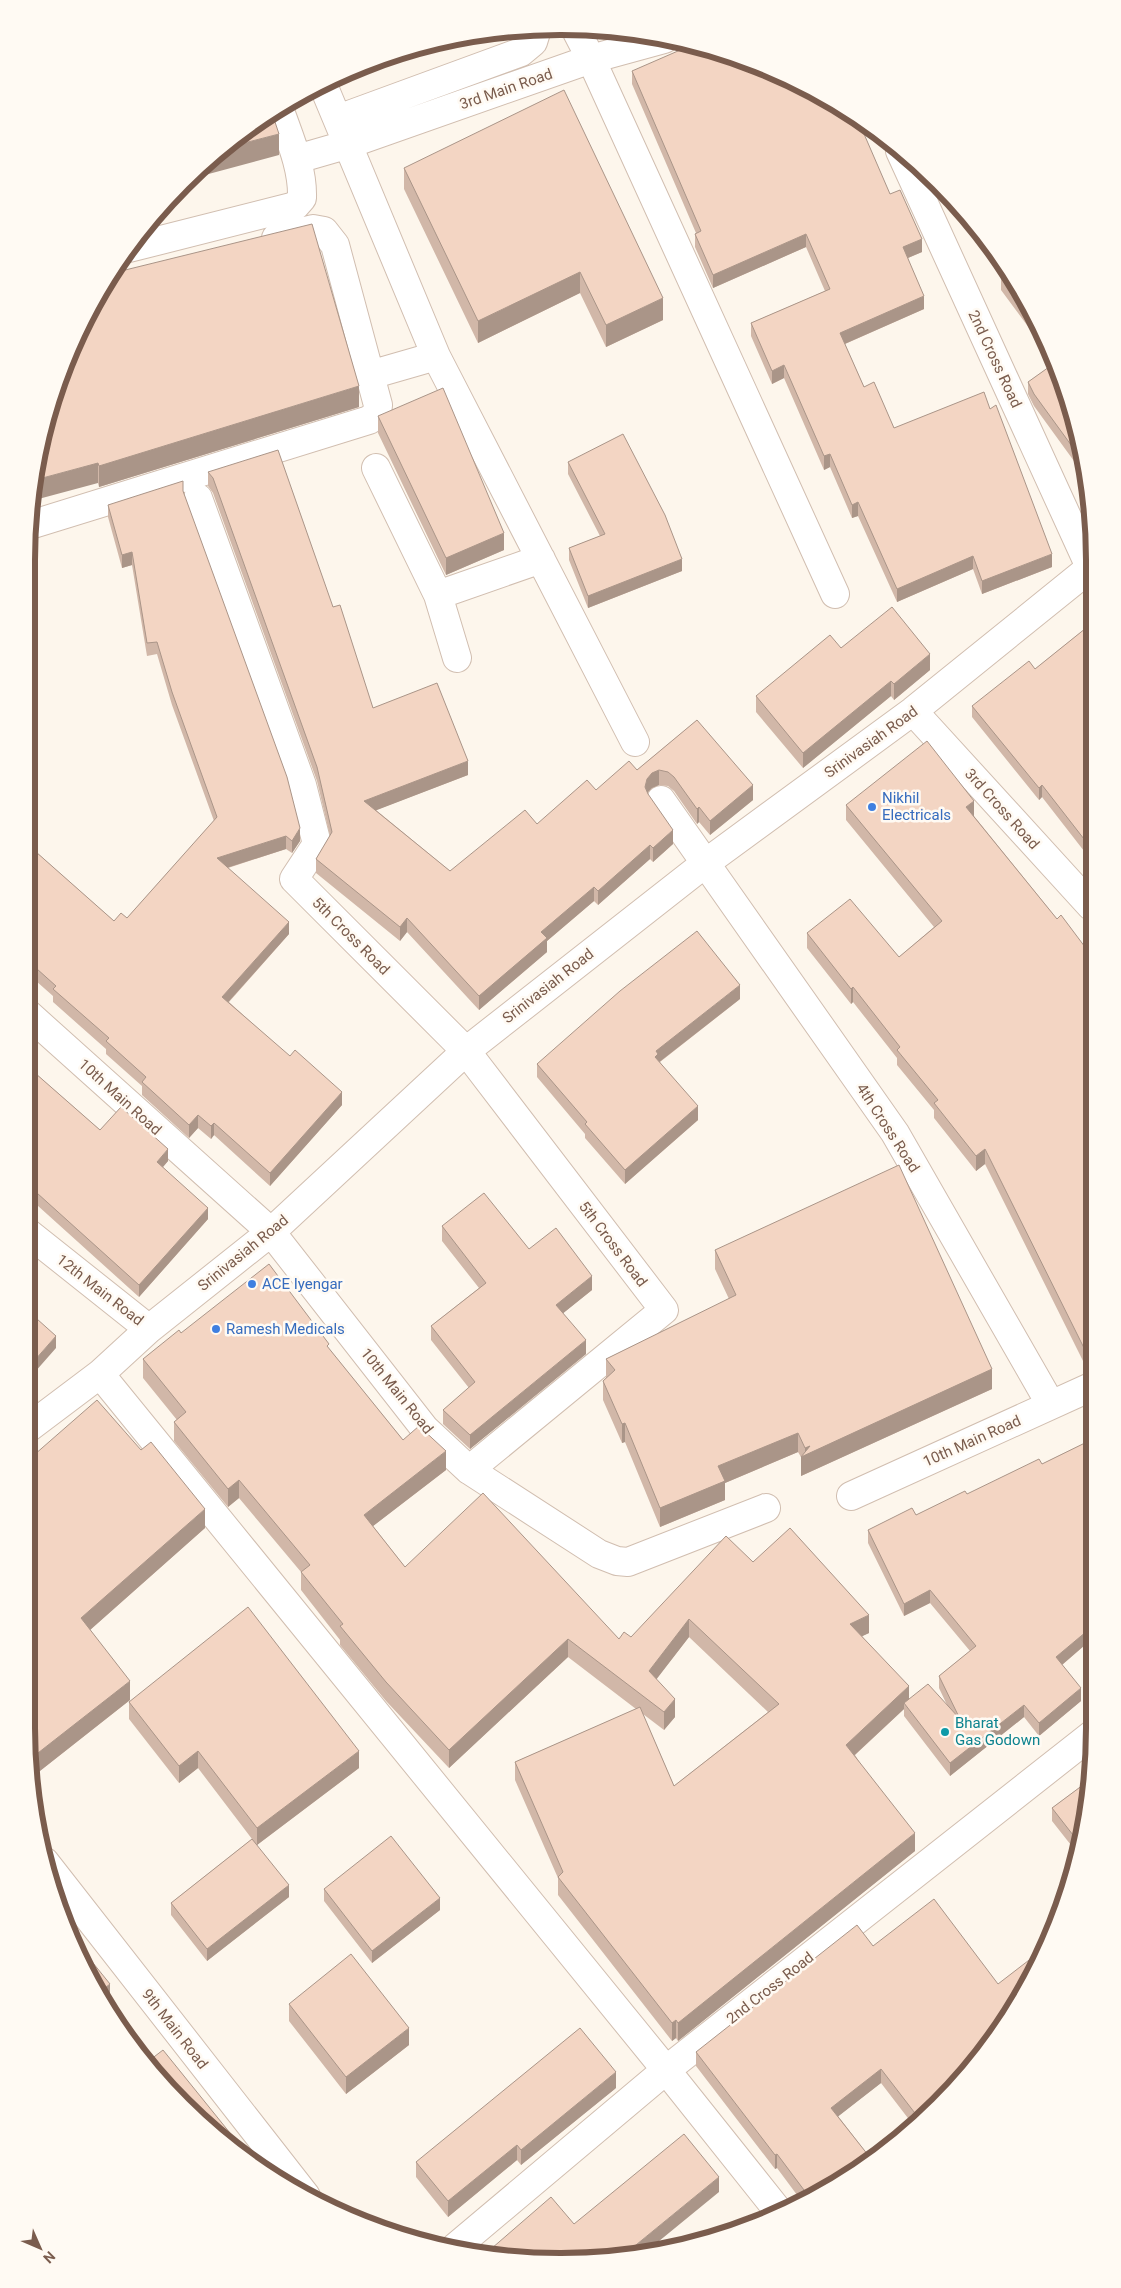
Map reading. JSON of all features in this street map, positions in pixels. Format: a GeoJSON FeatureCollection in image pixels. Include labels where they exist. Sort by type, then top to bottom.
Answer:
{"type":"FeatureCollection","features":[{"type":"Feature","properties":{"kind":"street"},"geometry":{"type":"LineString","coordinates":[[338,119],[520,52],[533,42],[535,36]]}},
{"type":"Feature","properties":{"kind":"street"},"geometry":{"type":"LineString","coordinates":[[579,36],[835,594]]}},
{"type":"Feature","properties":{"kind":"street","name":"3rd Main Road"},"geometry":{"type":"LineString","coordinates":[[296,159],[349,144],[591,60],[651,43]]}},
{"type":"Feature","properties":{"kind":"street"},"geometry":{"type":"LineString","coordinates":[[326,90],[436,356],[635,742]]}},
{"type":"Feature","properties":{"kind":"street"},"geometry":{"type":"LineString","coordinates":[[141,245],[295,206],[302,198],[303,186],[282,116]]}},
{"type":"Feature","properties":{"kind":"street","name":"2nd Cross Road"},"geometry":{"type":"LineString","coordinates":[[906,164],[1086,559]]}},
{"type":"Feature","properties":{"kind":"street"},"geometry":{"type":"LineString","coordinates":[[36,523],[369,420],[377,414],[378,405],[335,245],[324,231],[313,229],[255,243]]}},
{"type":"Feature","properties":{"kind":"street"},"geometry":{"type":"LineString","coordinates":[[370,375],[436,356]]}},
{"type":"Feature","properties":{"kind":"street"},"geometry":{"type":"LineString","coordinates":[[376,468],[438,595],[457,658]]}},
{"type":"Feature","properties":{"kind":"street","name":"5th Cross Road"},"geometry":{"type":"LineString","coordinates":[[198,498],[302,785],[317,844],[294,879],[466,1051],[664,1310],[469,1470]]}},
{"type":"Feature","properties":{"kind":"street"},"geometry":{"type":"LineString","coordinates":[[438,595],[541,559]]}},
{"type":"Feature","properties":{"kind":"street","name":"Srinivasiah Road"},"geometry":{"type":"LineString","coordinates":[[35,1422],[100,1374],[149,1329],[271,1232],[466,1051],[707,862],[913,711],[1086,571]]}},
{"type":"Feature","properties":{"kind":"street","name":"3rd Cross Road"},"geometry":{"type":"LineString","coordinates":[[913,711],[1086,901]]}},
{"type":"Feature","properties":{"kind":"street","name":"4th Cross Road"},"geometry":{"type":"LineString","coordinates":[[661,800],[707,862],[895,1133],[1051,1405]]}},
{"type":"Feature","properties":{"kind":"street","name":"10th Main Road"},"geometry":{"type":"LineString","coordinates":[[35,1020],[271,1232],[425,1429],[469,1470],[599,1554],[617,1561],[628,1562],[766,1508]]}},
{"type":"Feature","properties":{"kind":"street","name":"12th Main Road"},"geometry":{"type":"LineString","coordinates":[[35,1238],[149,1329]]}},
{"type":"Feature","properties":{"kind":"street"},"geometry":{"type":"LineString","coordinates":[[100,1374],[775,2207]]}},
{"type":"Feature","properties":{"kind":"street","name":"10th Main Road"},"geometry":{"type":"LineString","coordinates":[[851,1496],[1086,1389]]}},
{"type":"Feature","properties":{"kind":"street","name":"2nd Cross Road"},"geometry":{"type":"LineString","coordinates":[[460,2243],[666,2070],[1086,1740]]}},
{"type":"Feature","properties":{"kind":"street","name":"9th Main Road"},"geometry":{"type":"LineString","coordinates":[[63,1896],[293,2179]]}},
{"type":"Feature","properties":{"kind":"building"},"geometry":{"type":"Polygon","coordinates":[[[682,49],[697,53],[762,75],[793,89],[823,105],[863,132],[890,194],[900,190],[922,239],[903,247],[924,296],[840,333],[864,387],[874,382],[894,428],[984,392],[990,409],[996,405],[1052,554],[982,581],[973,556],[897,589],[858,502],[852,505],[830,454],[824,456],[784,365],[772,371],[751,323],[830,289],[806,234],[713,275],[695,234],[701,231],[632,71],[682,49]]]}},
{"type":"Feature","properties":{"kind":"building"},"geometry":{"type":"Polygon","coordinates":[[[564,90],[663,298],[606,325],[580,272],[478,321],[404,168],[564,90]]]}},
{"type":"Feature","properties":{"kind":"building"},"geometry":{"type":"Polygon","coordinates":[[[274,120],[279,134],[241,144],[274,120]]]}},
{"type":"Feature","properties":{"kind":"building"},"geometry":{"type":"Polygon","coordinates":[[[312,224],[359,386],[99,466],[98,463],[41,478],[53,424],[75,359],[105,298],[123,271],[312,224]]]}},
{"type":"Feature","properties":{"kind":"building"},"geometry":{"type":"Polygon","coordinates":[[[1002,277],[1017,299],[1001,278],[1002,277]]]}},
{"type":"Feature","properties":{"kind":"building"},"geometry":{"type":"Polygon","coordinates":[[[1049,367],[1068,424],[1074,449],[1034,394],[1028,382],[1049,367]]]}},
{"type":"Feature","properties":{"kind":"building"},"geometry":{"type":"Polygon","coordinates":[[[443,388],[504,533],[446,558],[378,416],[443,388]]]}},
{"type":"Feature","properties":{"kind":"building"},"geometry":{"type":"Polygon","coordinates":[[[623,434],[665,515],[682,559],[588,596],[569,548],[605,534],[568,462],[623,434]]]}},
{"type":"Feature","properties":{"kind":"building"},"geometry":{"type":"Polygon","coordinates":[[[278,450],[333,607],[340,605],[373,708],[437,683],[468,761],[364,801],[450,871],[525,810],[537,824],[587,780],[596,790],[629,761],[637,770],[697,720],[753,785],[710,821],[699,807],[697,809],[674,777],[668,772],[659,770],[652,773],[647,779],[645,787],[673,830],[653,848],[650,845],[598,891],[594,887],[541,932],[547,938],[479,996],[407,918],[400,927],[316,859],[332,832],[317,767],[213,478],[208,472],[278,450]]]}},
{"type":"Feature","properties":{"kind":"building"},"geometry":{"type":"Polygon","coordinates":[[[183,481],[183,491],[287,777],[300,828],[292,841],[286,836],[217,858],[289,922],[222,997],[290,1056],[295,1050],[342,1092],[270,1173],[214,1123],[211,1126],[198,1115],[189,1125],[142,1082],[146,1077],[106,1041],[109,1038],[53,989],[56,986],[35,967],[35,851],[114,921],[121,913],[127,918],[217,817],[172,692],[157,642],[147,643],[132,552],[122,555],[108,505],[183,481]]]}},
{"type":"Feature","properties":{"kind":"building"},"geometry":{"type":"Polygon","coordinates":[[[892,607],[930,654],[894,684],[891,681],[803,753],[756,696],[830,635],[841,648],[892,607]]]}},
{"type":"Feature","properties":{"kind":"building"},"geometry":{"type":"Polygon","coordinates":[[[1086,628],[1086,842],[1042,785],[1039,788],[972,706],[1029,661],[1035,669],[1086,628]]]}},
{"type":"Feature","properties":{"kind":"building"},"geometry":{"type":"Polygon","coordinates":[[[927,741],[974,801],[966,807],[1057,919],[1061,915],[1086,948],[1086,1352],[985,1149],[976,1156],[934,1103],[938,1100],[897,1050],[900,1047],[853,987],[851,989],[807,933],[850,899],[899,957],[942,921],[846,805],[927,741]]]}},
{"type":"Feature","properties":{"kind":"building"},"geometry":{"type":"Polygon","coordinates":[[[697,931],[740,985],[656,1051],[658,1054],[655,1057],[698,1106],[625,1170],[537,1064],[620,991],[697,931]]]}},
{"type":"Feature","properties":{"kind":"building"},"geometry":{"type":"Polygon","coordinates":[[[35,1073],[100,1130],[121,1107],[168,1149],[157,1162],[208,1208],[139,1285],[35,1191],[35,1073]]]}},
{"type":"Feature","properties":{"kind":"building"},"geometry":{"type":"Polygon","coordinates":[[[899,1165],[992,1369],[801,1457],[810,1446],[805,1448],[798,1433],[718,1466],[725,1481],[660,1508],[625,1423],[622,1424],[603,1381],[615,1370],[606,1359],[736,1295],[715,1250],[899,1165]]]}},
{"type":"Feature","properties":{"kind":"building"},"geometry":{"type":"Polygon","coordinates":[[[484,1193],[529,1249],[556,1228],[592,1276],[556,1305],[586,1340],[470,1435],[443,1410],[475,1382],[431,1326],[486,1283],[442,1226],[484,1193]]]}},
{"type":"Feature","properties":{"kind":"building"},"geometry":{"type":"Polygon","coordinates":[[[269,1264],[329,1344],[327,1346],[403,1440],[419,1426],[446,1451],[364,1515],[405,1567],[483,1493],[619,1639],[624,1632],[631,1637],[726,1536],[753,1562],[790,1528],[869,1615],[850,1624],[909,1686],[846,1745],[915,1833],[678,2023],[676,2020],[672,2023],[558,1877],[563,1872],[515,1762],[640,1707],[674,1786],[779,1704],[689,1619],[649,1671],[675,1699],[664,1712],[568,1639],[449,1750],[386,1682],[340,1626],[343,1624],[301,1572],[310,1565],[239,1480],[228,1489],[174,1422],[186,1412],[143,1359],[179,1330],[181,1333],[269,1264]]]}},
{"type":"Feature","properties":{"kind":"building"},"geometry":{"type":"Polygon","coordinates":[[[35,1317],[56,1336],[35,1360],[35,1317]]]}},
{"type":"Feature","properties":{"kind":"building"},"geometry":{"type":"Polygon","coordinates":[[[97,1400],[141,1450],[151,1442],[205,1509],[81,1618],[130,1681],[36,1755],[35,1728],[35,1454],[97,1400]]]}},
{"type":"Feature","properties":{"kind":"building"},"geometry":{"type":"Polygon","coordinates":[[[1086,1442],[1086,1632],[1056,1657],[1081,1688],[1039,1723],[1024,1705],[950,1763],[904,1703],[928,1684],[960,1719],[939,1676],[976,1646],[930,1590],[904,1604],[868,1530],[912,1508],[916,1515],[965,1491],[967,1494],[1039,1459],[1042,1464],[1086,1442]]]}},
{"type":"Feature","properties":{"kind":"building"},"geometry":{"type":"Polygon","coordinates":[[[248,1607],[359,1751],[257,1828],[198,1751],[179,1766],[129,1702],[248,1607]]]}},
{"type":"Feature","properties":{"kind":"building"},"geometry":{"type":"Polygon","coordinates":[[[1083,1785],[1074,1837],[1052,1808],[1083,1785]]]}},
{"type":"Feature","properties":{"kind":"building"},"geometry":{"type":"Polygon","coordinates":[[[391,1836],[440,1898],[372,1951],[324,1889],[391,1836]]]}},
{"type":"Feature","properties":{"kind":"building"},"geometry":{"type":"Polygon","coordinates":[[[252,1839],[289,1885],[207,1949],[171,1903],[252,1839]]]}},
{"type":"Feature","properties":{"kind":"building"},"geometry":{"type":"Polygon","coordinates":[[[934,1899],[998,1984],[1034,1957],[1016,1990],[977,2047],[956,2074],[916,2114],[881,2069],[831,2108],[867,2153],[806,2192],[696,2052],[857,1925],[873,1946],[934,1899]]]}},
{"type":"Feature","properties":{"kind":"building"},"geometry":{"type":"Polygon","coordinates":[[[351,1954],[409,2028],[346,2077],[289,2004],[351,1954]]]}},
{"type":"Feature","properties":{"kind":"building"},"geometry":{"type":"Polygon","coordinates":[[[87,1956],[110,1984],[104,1988],[87,1956]]]}},
{"type":"Feature","properties":{"kind":"building"},"geometry":{"type":"Polygon","coordinates":[[[580,2028],[616,2072],[521,2150],[517,2145],[448,2201],[416,2162],[580,2028]]]}},
{"type":"Feature","properties":{"kind":"building"},"geometry":{"type":"Polygon","coordinates":[[[163,2050],[235,2140],[214,2123],[189,2099],[153,2058],[163,2050]]]}},
{"type":"Feature","properties":{"kind":"building"},"geometry":{"type":"Polygon","coordinates":[[[684,2134],[719,2177],[632,2249],[560,2253],[491,2249],[551,2197],[574,2224],[684,2134]]]}},
{"type":"Feature","properties":{"kind":"place","name":"Nikhil Electricals"},"geometry":{"type":"Point","coordinates":[872,807]}},
{"type":"Feature","properties":{"kind":"place","name":"ACE Iyengar"},"geometry":{"type":"Point","coordinates":[252,1284]}},
{"type":"Feature","properties":{"kind":"place","name":"Ramesh Medicals"},"geometry":{"type":"Point","coordinates":[216,1329]}},
{"type":"Feature","properties":{"kind":"place","name":"Bharat Gas Godown"},"geometry":{"type":"Point","coordinates":[945,1732]}}]}
